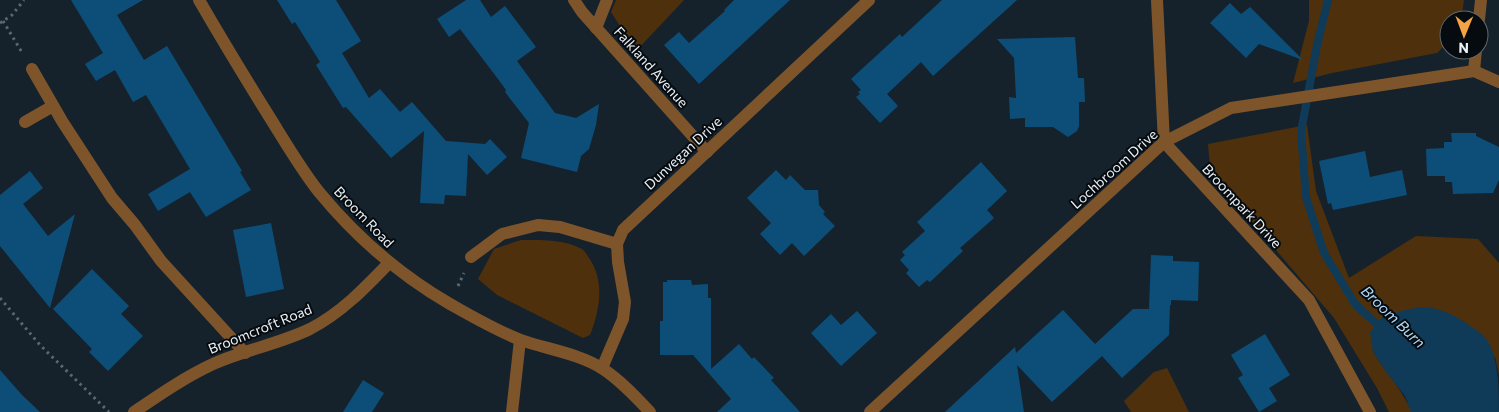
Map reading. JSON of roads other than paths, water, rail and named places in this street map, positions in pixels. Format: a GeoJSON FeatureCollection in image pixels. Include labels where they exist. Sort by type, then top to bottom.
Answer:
{"type":"FeatureCollection","features":[{"type":"Feature","properties":{"kind":"street","name":"Broom Road"},"geometry":{"type":"LineString","coordinates":[[199,0],[302,168],[348,225],[389,263],[421,287],[470,316],[520,340],[579,358],[602,368],[633,394],[650,412]]}},
{"type":"Feature","properties":{"kind":"street","name":"Falkland Avenue"},"geometry":{"type":"LineString","coordinates":[[574,0],[582,12],[707,152]]}},
{"type":"Feature","properties":{"kind":"street"},"geometry":{"type":"LineString","coordinates":[[596,28],[607,0]]}},
{"type":"Feature","properties":{"kind":"street","name":"Dunvegan Drive"},"geometry":{"type":"LineString","coordinates":[[617,244],[623,230],[869,0]]}},
{"type":"Feature","properties":{"kind":"street"},"geometry":{"type":"LineString","coordinates":[[1157,0],[1164,142]]}},
{"type":"Feature","properties":{"kind":"street"},"geometry":{"type":"LineString","coordinates":[[1475,60],[1474,71],[1499,82]]}},
{"type":"Feature","properties":{"kind":"street"},"geometry":{"type":"LineString","coordinates":[[32,69],[53,106],[112,198],[135,225],[161,261],[246,353]]}},
{"type":"Feature","properties":{"kind":"street","name":"Lochbroom Drive"},"geometry":{"type":"LineString","coordinates":[[870,412],[1164,142],[1231,108],[1474,71]]}},
{"type":"Feature","properties":{"kind":"street"},"geometry":{"type":"LineString","coordinates":[[25,122],[53,106]]}},
{"type":"Feature","properties":{"kind":"street","name":"Broompark Drive"},"geometry":{"type":"LineString","coordinates":[[1164,142],[1309,300],[1370,412]]}},
{"type":"Feature","properties":{"kind":"street"},"geometry":{"type":"LineString","coordinates":[[472,257],[502,234],[538,225],[560,228],[617,244],[625,302],[623,319],[602,368]]}},
{"type":"Feature","properties":{"kind":"street","name":"Broomcroft Road"},"geometry":{"type":"LineString","coordinates":[[134,412],[185,379],[213,364],[310,328],[342,309],[362,292],[389,263]]}},
{"type":"Feature","properties":{"kind":"street"},"geometry":{"type":"LineString","coordinates":[[512,412],[520,340]]}},
{"type":"Feature","properties":{"kind":"water"},"geometry":{"type":"Polygon","coordinates":[[[1419,307],[1437,309],[1447,313],[1463,321],[1485,337],[1491,347],[1496,365],[1499,412],[1411,412],[1405,396],[1373,352],[1370,332],[1384,315],[1419,307]]]}},
{"type":"Feature","properties":{"kind":"waterway","name":"Broom Burn"},"geometry":{"type":"LineString","coordinates":[[1328,0],[1317,45],[1301,132],[1306,197],[1324,253],[1355,304],[1384,331]]}}]}
